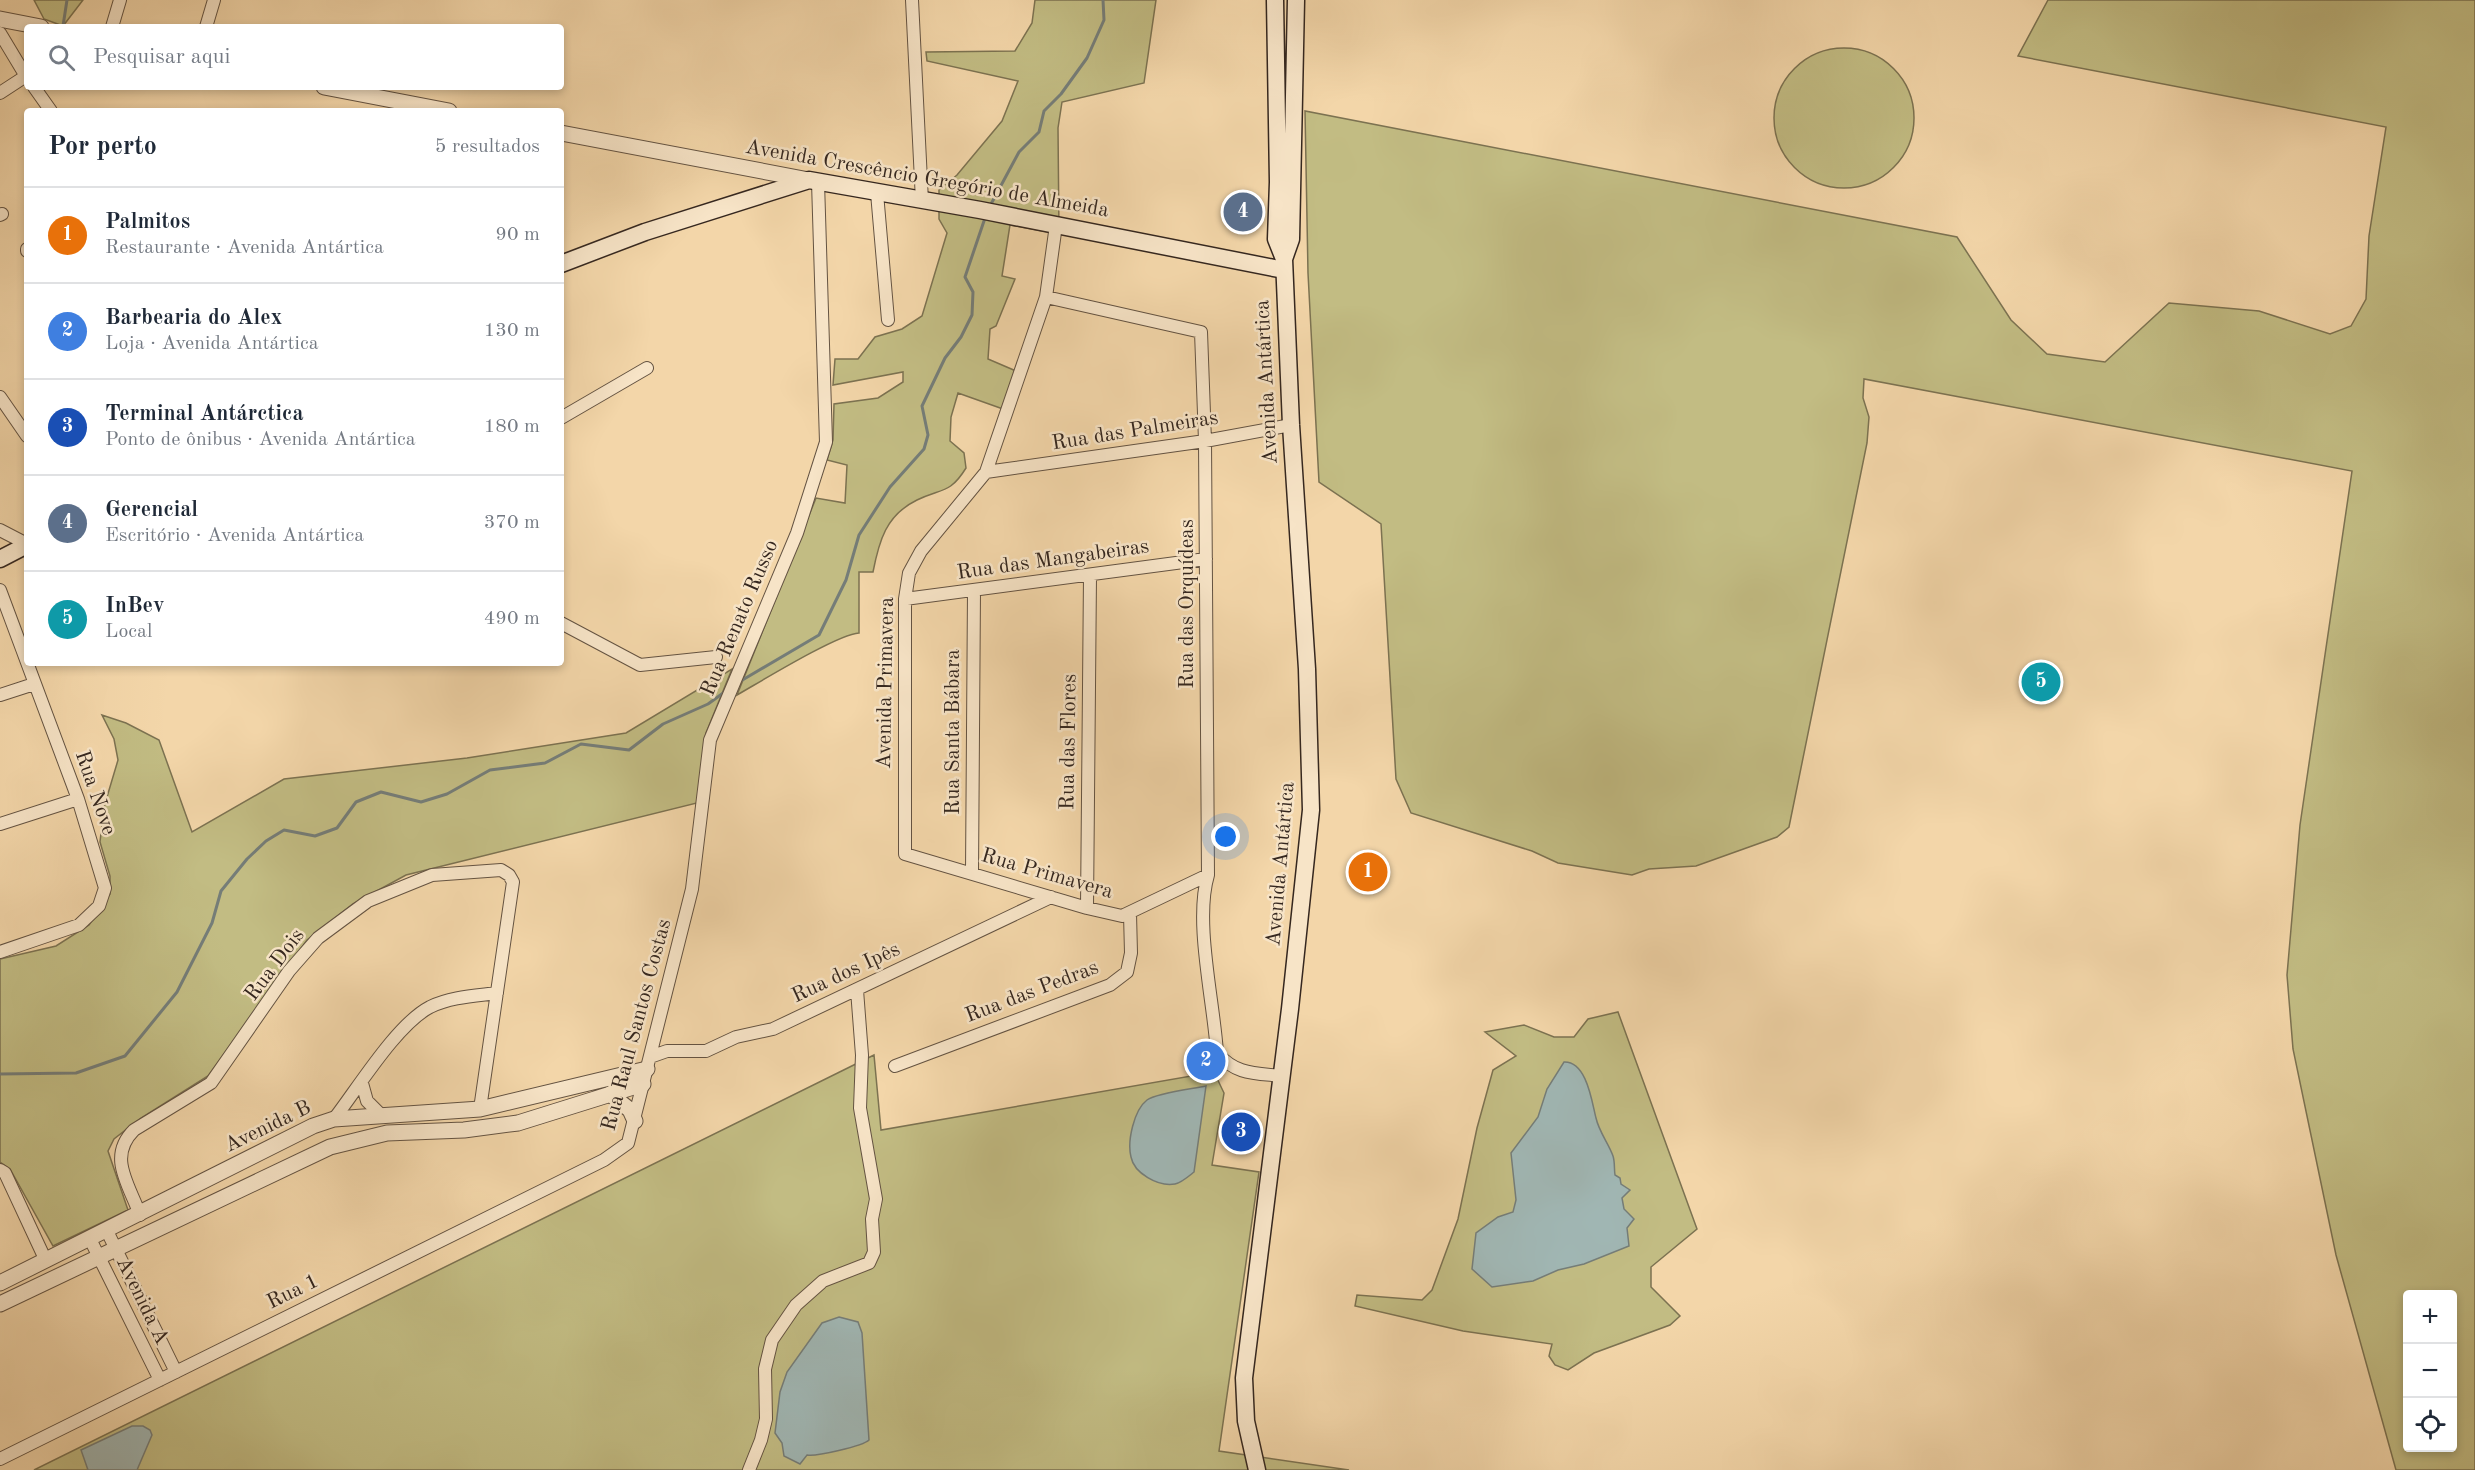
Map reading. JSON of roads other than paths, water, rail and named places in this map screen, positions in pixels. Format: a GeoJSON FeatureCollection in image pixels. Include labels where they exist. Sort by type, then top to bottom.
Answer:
{"type":"FeatureCollection","features":[{"type":"Feature","properties":{"kind":"main road","name":"Avenida Antártica"},"geometry":{"type":"LineString","coordinates":[[1257,1470],[1246,1421],[1244,1378],[1282,1076],[1311,810],[1307,669],[1291,425],[1284,264],[1276,239],[1278,182],[1275,0]]}},
{"type":"Feature","properties":{"kind":"main road","name":"Avenida Antártica"},"geometry":{"type":"LineString","coordinates":[[1284,264],[1291,239],[1296,0]]}},
{"type":"Feature","properties":{"kind":"main road","name":"Avenida Crescêncio Gregório de Almeida"},"geometry":{"type":"LineString","coordinates":[[814,181],[1284,264]]}},
{"type":"Feature","properties":{"kind":"main road"},"geometry":{"type":"LineString","coordinates":[[564,263],[645,232],[814,181]]}},
{"type":"Feature","properties":{"kind":"main road"},"geometry":{"type":"LineString","coordinates":[[3,555],[24,545]]}},
{"type":"Feature","properties":{"kind":"street"},"geometry":{"type":"LineString","coordinates":[[113,24],[120,0]]}},
{"type":"Feature","properties":{"kind":"street"},"geometry":{"type":"LineString","coordinates":[[207,24],[214,0]]}},
{"type":"Feature","properties":{"kind":"street"},"geometry":{"type":"LineString","coordinates":[[912,0],[922,201]]}},
{"type":"Feature","properties":{"kind":"street"},"geometry":{"type":"LineString","coordinates":[[0,19],[26,24]]}},
{"type":"Feature","properties":{"kind":"street"},"geometry":{"type":"LineString","coordinates":[[0,33],[24,74]]}},
{"type":"Feature","properties":{"kind":"street"},"geometry":{"type":"LineString","coordinates":[[0,93],[24,78]]}},
{"type":"Feature","properties":{"kind":"street"},"geometry":{"type":"LineString","coordinates":[[36,90],[49,108]]}},
{"type":"Feature","properties":{"kind":"street"},"geometry":{"type":"LineString","coordinates":[[340,90],[433,108]]}},
{"type":"Feature","properties":{"kind":"street","name":"Avenida Crescêncio Gregório de Almeida"},"geometry":{"type":"LineString","coordinates":[[564,133],[814,181]]}},
{"type":"Feature","properties":{"kind":"street","name":"Rua Renato Russo"},"geometry":{"type":"LineString","coordinates":[[692,889],[710,740],[797,533],[826,442],[814,181]]}},
{"type":"Feature","properties":{"kind":"street"},"geometry":{"type":"LineString","coordinates":[[877,193],[888,320]]}},
{"type":"Feature","properties":{"kind":"street","name":"Avenida Primavera"},"geometry":{"type":"LineString","coordinates":[[905,854],[905,599],[909,573],[921,551],[986,472],[1046,297],[1056,225]]}},
{"type":"Feature","properties":{"kind":"street","name":"Rua das Orquídeas"},"geometry":{"type":"LineString","coordinates":[[1046,297],[1201,332],[1205,441],[1208,875],[1203,892],[1202,918],[1217,1053],[1227,1065],[1242,1072],[1282,1076]]}},
{"type":"Feature","properties":{"kind":"street"},"geometry":{"type":"LineString","coordinates":[[564,416],[647,368]]}},
{"type":"Feature","properties":{"kind":"street"},"geometry":{"type":"LineString","coordinates":[[0,397],[24,432]]}},
{"type":"Feature","properties":{"kind":"street","name":"Rua das Palmeiras"},"geometry":{"type":"LineString","coordinates":[[986,472],[1205,441],[1291,425]]}},
{"type":"Feature","properties":{"kind":"street"},"geometry":{"type":"LineString","coordinates":[[0,530],[24,542]]}},
{"type":"Feature","properties":{"kind":"street","name":"Rua das Mangabeiras"},"geometry":{"type":"LineString","coordinates":[[905,599],[1206,559]]}},
{"type":"Feature","properties":{"kind":"street","name":"Rua das Flores"},"geometry":{"type":"LineString","coordinates":[[1087,908],[1090,576]]}},
{"type":"Feature","properties":{"kind":"street","name":"Rua Nove"},"geometry":{"type":"LineString","coordinates":[[0,590],[24,656]]}},
{"type":"Feature","properties":{"kind":"street","name":"Rua Santa Bábara"},"geometry":{"type":"LineString","coordinates":[[972,873],[974,591]]}},
{"type":"Feature","properties":{"kind":"street"},"geometry":{"type":"LineString","coordinates":[[564,625],[640,666],[716,657]]}},
{"type":"Feature","properties":{"kind":"street","name":"Rua Nove"},"geometry":{"type":"LineString","coordinates":[[0,952],[79,925],[99,906],[105,888],[78,799],[27,666]]}},
{"type":"Feature","properties":{"kind":"street"},"geometry":{"type":"LineString","coordinates":[[0,695],[34,684]]}},
{"type":"Feature","properties":{"kind":"street"},"geometry":{"type":"LineString","coordinates":[[0,824],[78,799]]}},
{"type":"Feature","properties":{"kind":"street","name":"Rua Primavera"},"geometry":{"type":"LineString","coordinates":[[905,854],[1087,908],[1122,916],[1208,875]]}},
{"type":"Feature","properties":{"kind":"street","name":"Rua Dois"},"geometry":{"type":"LineString","coordinates":[[141,1215],[120,1163],[120,1149],[125,1138],[134,1130],[211,1083],[289,971],[318,938],[368,901],[432,874],[501,870],[509,875],[513,882],[480,1109]]}},
{"type":"Feature","properties":{"kind":"street","name":"Rua Raul Santos Costas"},"geometry":{"type":"LineString","coordinates":[[604,1160],[628,1143],[692,889]]}},
{"type":"Feature","properties":{"kind":"street","name":"Rua dos Ipês"},"geometry":{"type":"LineString","coordinates":[[646,1070],[667,1051],[715,1049],[736,1037],[773,1029],[1051,897]]}},
{"type":"Feature","properties":{"kind":"street","name":"Rua das Pedras"},"geometry":{"type":"LineString","coordinates":[[895,1066],[1110,985],[1127,972],[1131,953],[1130,914]]}},
{"type":"Feature","properties":{"kind":"street"},"geometry":{"type":"LineString","coordinates":[[749,1470],[761,1440],[766,1419],[765,1369],[772,1340],[796,1305],[823,1281],[868,1263],[874,1252],[872,1219],[876,1199],[860,1108],[862,1055],[857,990]]}},
{"type":"Feature","properties":{"kind":"street"},"geometry":{"type":"LineString","coordinates":[[334,1119],[402,1029],[429,1008],[458,998],[497,993]]}},
{"type":"Feature","properties":{"kind":"street","name":"Avenida B"},"geometry":{"type":"LineString","coordinates":[[0,1304],[330,1147],[387,1133],[464,1130],[518,1122],[610,1094],[646,1070]]}},
{"type":"Feature","properties":{"kind":"street","name":"Avenida B"},"geometry":{"type":"LineString","coordinates":[[0,1283],[141,1215],[313,1126],[334,1119],[480,1109],[646,1070]]}},
{"type":"Feature","properties":{"kind":"street"},"geometry":{"type":"LineString","coordinates":[[362,1083],[367,1101],[381,1115]]}},
{"type":"Feature","properties":{"kind":"street"},"geometry":{"type":"LineString","coordinates":[[610,1094],[630,1110],[634,1121]]}},
{"type":"Feature","properties":{"kind":"street","name":"Rua 1"},"geometry":{"type":"LineString","coordinates":[[0,1459],[604,1160]]}},
{"type":"Feature","properties":{"kind":"street"},"geometry":{"type":"LineString","coordinates":[[0,1170],[5,1173],[46,1261]]}},
{"type":"Feature","properties":{"kind":"street","name":"Avenida A"},"geometry":{"type":"LineString","coordinates":[[107,1231],[176,1372]]}},
{"type":"Feature","properties":{"kind":"street","name":"Avenida A"},"geometry":{"type":"LineString","coordinates":[[90,1239],[159,1380]]}},
{"type":"Feature","properties":{"kind":"water"},"geometry":{"type":"Polygon","coordinates":[[[1564,1062],[1578,1068],[1583,1075],[1597,1123],[1613,1156],[1615,1175],[1620,1178],[1621,1184],[1630,1190],[1622,1198],[1624,1209],[1634,1219],[1627,1228],[1629,1246],[1533,1281],[1492,1287],[1472,1269],[1476,1233],[1498,1217],[1513,1212],[1516,1200],[1511,1153],[1538,1117],[1547,1089],[1564,1062]]]}},
{"type":"Feature","properties":{"kind":"water"},"geometry":{"type":"Polygon","coordinates":[[[1206,1086],[1194,1172],[1175,1184],[1161,1183],[1148,1178],[1137,1168],[1131,1157],[1130,1143],[1138,1111],[1147,1100],[1152,1098],[1166,1093],[1206,1086]]]}},
{"type":"Feature","properties":{"kind":"water"},"geometry":{"type":"Polygon","coordinates":[[[839,1317],[858,1322],[862,1333],[869,1440],[839,1450],[807,1455],[800,1464],[784,1456],[782,1443],[775,1433],[780,1392],[787,1372],[822,1323],[839,1317]]]}},
{"type":"Feature","properties":{"kind":"water"},"geometry":{"type":"Polygon","coordinates":[[[132,1426],[143,1426],[150,1430],[152,1435],[137,1470],[88,1470],[81,1450],[132,1426]]]}},
{"type":"Feature","properties":{"kind":"waterway"},"geometry":{"type":"LineString","coordinates":[[63,24],[67,0]]}},
{"type":"Feature","properties":{"kind":"waterway"},"geometry":{"type":"LineString","coordinates":[[990,206],[1019,152],[1039,132],[1044,111],[1061,94],[1087,58],[1104,20],[1103,0]]}},
{"type":"Feature","properties":{"kind":"waterway"},"geometry":{"type":"LineString","coordinates":[[739,682],[819,635],[846,580],[859,535],[890,487],[924,449],[928,435],[922,406],[945,358],[961,337],[972,315],[973,292],[965,277],[985,218]]}},
{"type":"Feature","properties":{"kind":"waterway"},"geometry":{"type":"LineString","coordinates":[[0,1074],[76,1073],[125,1056],[177,992],[212,923],[221,891],[247,859],[266,841],[284,830],[315,836],[337,828],[356,802],[381,792],[421,802],[447,794],[490,770],[545,763],[581,744],[629,750],[663,724],[708,704],[726,691]]}},
{"type":"Feature","properties":{"kind":"place","name":"Gerencial"},"geometry":{"type":"Point","coordinates":[1243,212]}},
{"type":"Feature","properties":{"kind":"place","name":"InBev"},"geometry":{"type":"Point","coordinates":[2041,682]}},
{"type":"Feature","properties":{"kind":"place","name":"Palmitos"},"geometry":{"type":"Point","coordinates":[1368,872]}},
{"type":"Feature","properties":{"kind":"place","name":"Barbearia do Alex"},"geometry":{"type":"Point","coordinates":[1206,1061]}},
{"type":"Feature","properties":{"kind":"place","name":"Terminal Antárctica"},"geometry":{"type":"Point","coordinates":[1241,1132]}}]}
